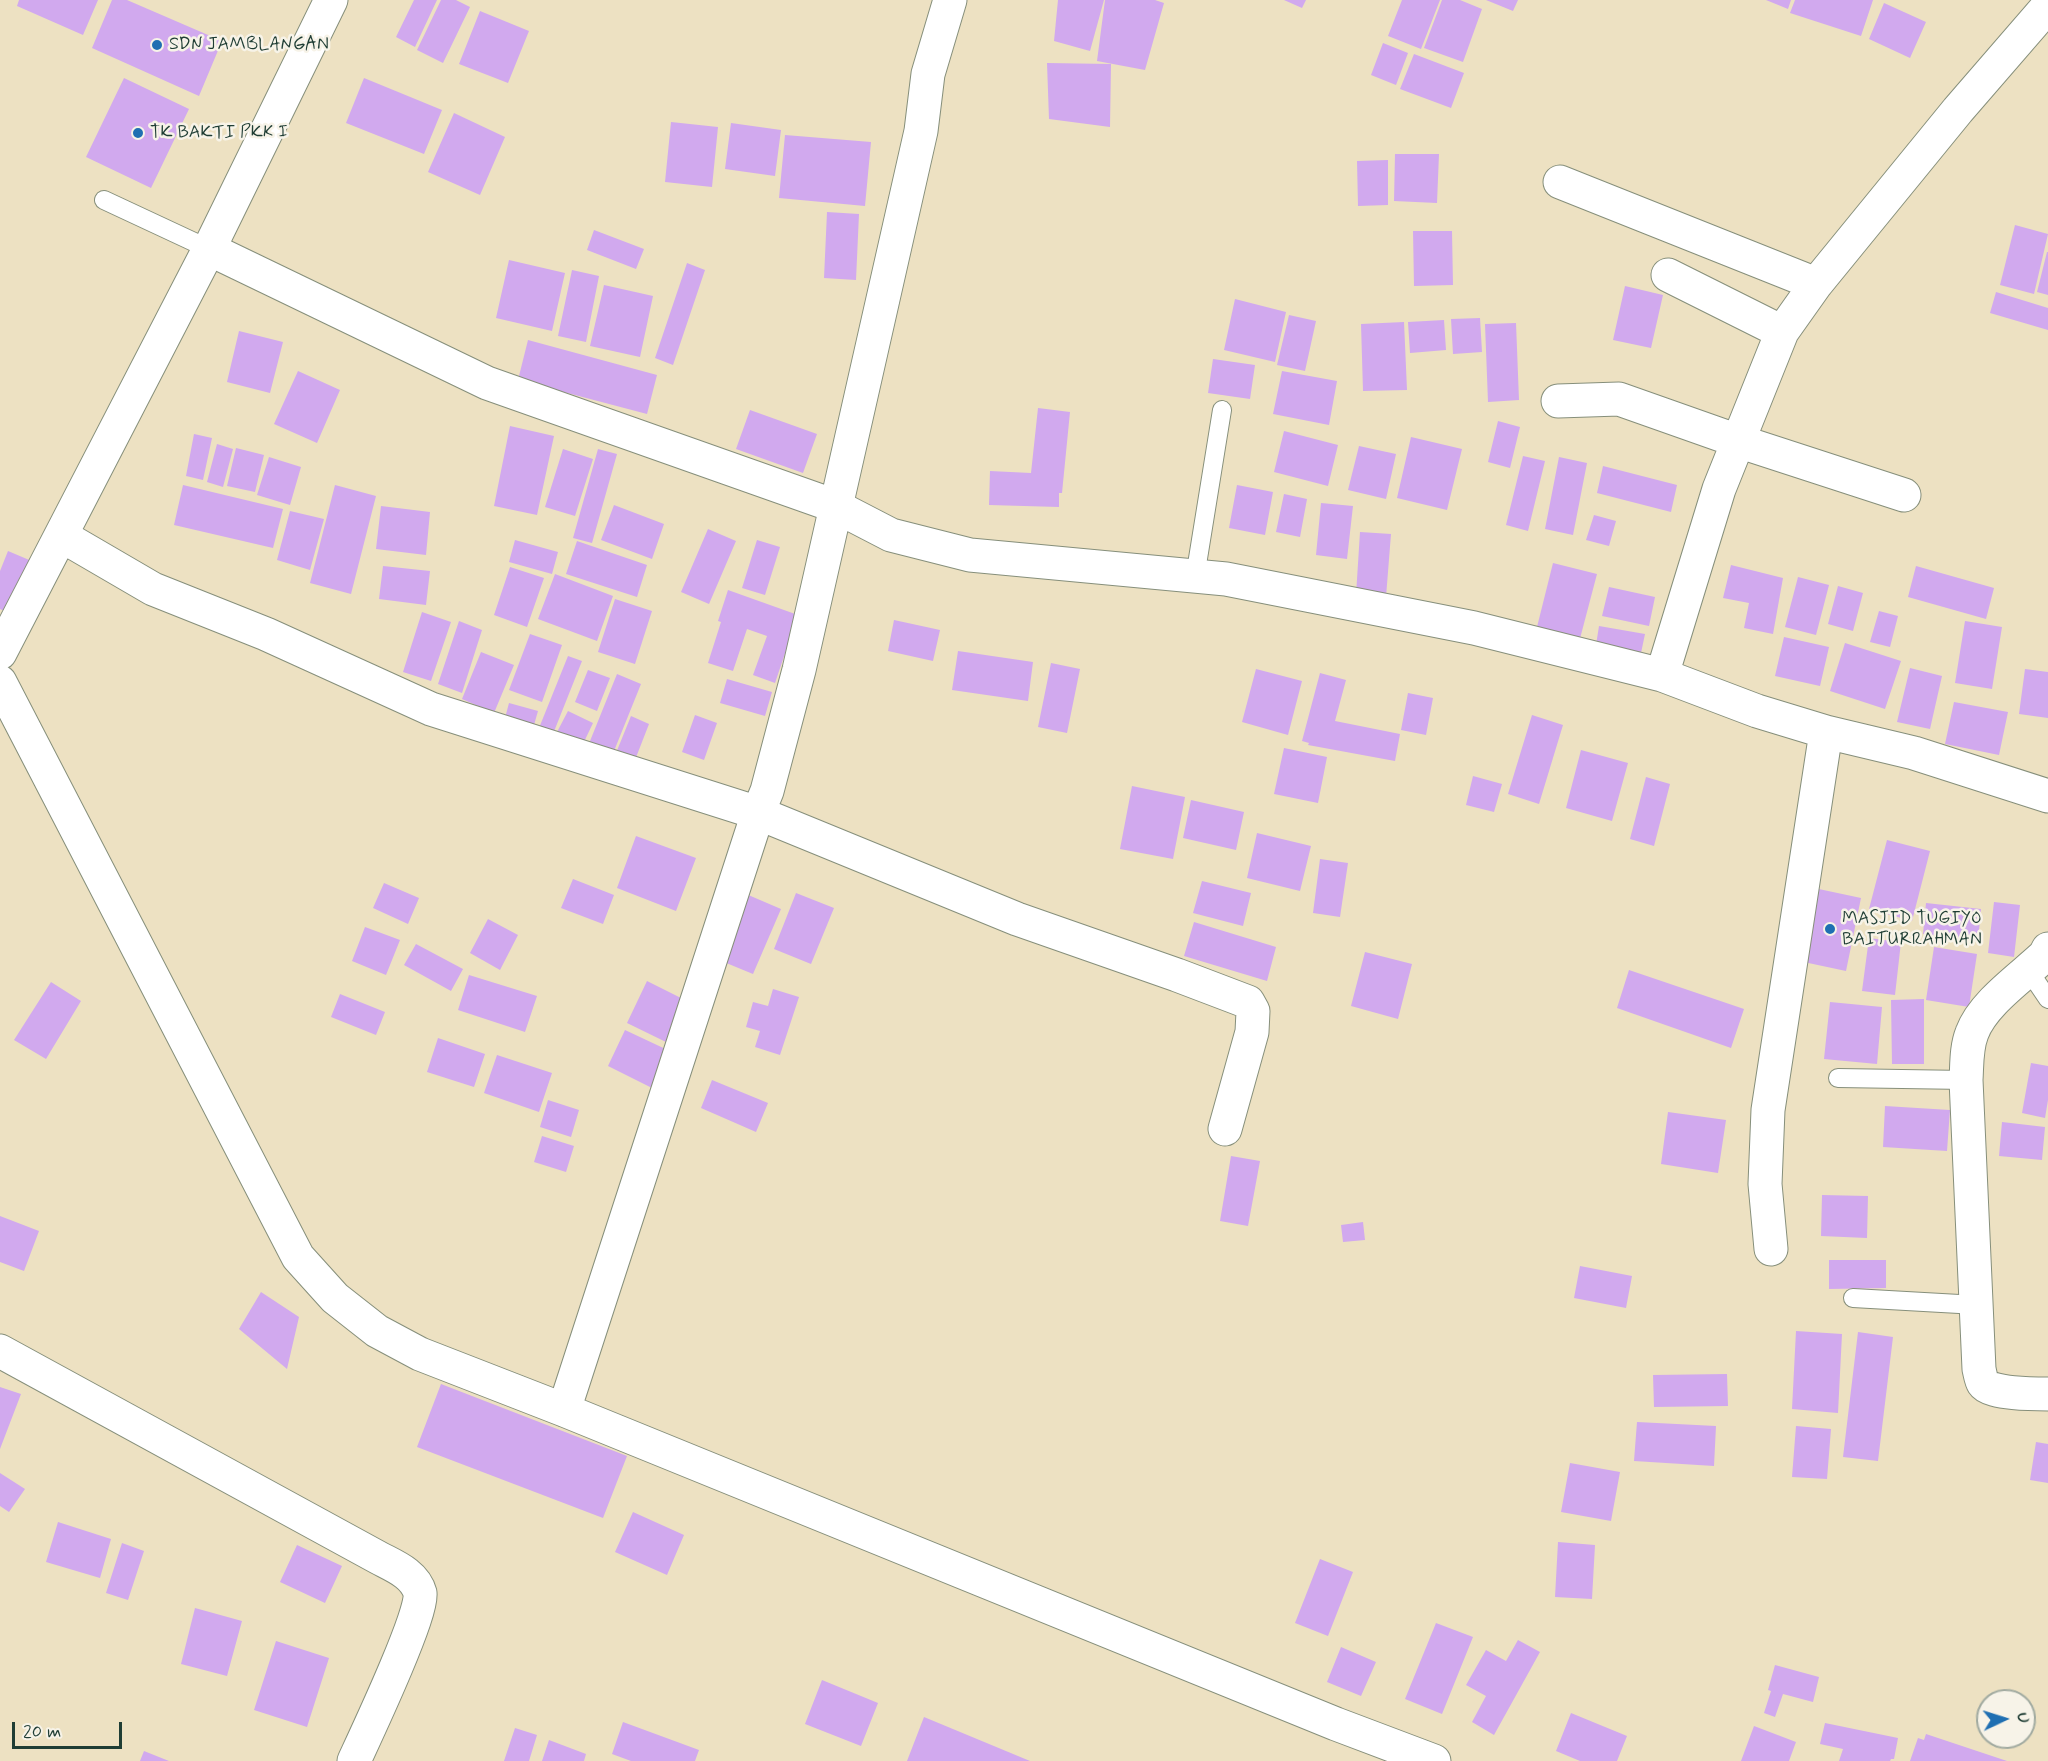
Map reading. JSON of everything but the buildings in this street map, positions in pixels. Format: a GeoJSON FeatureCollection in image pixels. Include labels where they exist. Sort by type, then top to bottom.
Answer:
{"type":"FeatureCollection","features":[{"type":"Feature","properties":{"kind":"street"},"geometry":{"type":"LineString","coordinates":[[0,653],[210,249],[331,0]]}},
{"type":"Feature","properties":{"kind":"street"},"geometry":{"type":"LineString","coordinates":[[564,1410],[767,791],[799,670],[921,131],[928,74],[950,0],[944,0]]}},
{"type":"Feature","properties":{"kind":"street"},"geometry":{"type":"LineString","coordinates":[[1662,675],[1719,489],[1782,332],[1816,285],[1958,110],[2048,6]]}},
{"type":"Feature","properties":{"kind":"street"},"geometry":{"type":"LineString","coordinates":[[1560,182],[1816,285]]}},
{"type":"Feature","properties":{"kind":"street"},"geometry":{"type":"LineString","coordinates":[[210,249],[487,383],[835,506],[891,534],[970,555],[1226,579],[1474,628],[1662,675],[1757,711],[1826,732],[1914,753],[2048,796]]}},
{"type":"Feature","properties":{"kind":"street"},"geometry":{"type":"LineString","coordinates":[[1668,275],[1782,332]]}},
{"type":"Feature","properties":{"kind":"street"},"geometry":{"type":"LineString","coordinates":[[1558,401],[1619,399],[1738,441],[1904,495]]}},
{"type":"Feature","properties":{"kind":"street"},"geometry":{"type":"LineString","coordinates":[[62,536],[153,589],[266,634],[431,709],[758,813],[1017,919],[1248,1002],[1253,1011],[1252,1032],[1225,1129]]}},
{"type":"Feature","properties":{"kind":"street"},"geometry":{"type":"LineString","coordinates":[[0,682],[298,1257],[335,1298],[377,1331],[420,1354],[564,1410],[1325,1720],[1434,1761]]}},
{"type":"Feature","properties":{"kind":"street"},"geometry":{"type":"LineString","coordinates":[[1771,1249],[1765,1184],[1767,1110],[1826,732]]}},
{"type":"Feature","properties":{"kind":"street"},"geometry":{"type":"LineString","coordinates":[[2038,960],[1992,1002],[1972,1032],[1967,1055],[1966,1080],[1979,1369],[1983,1383],[1989,1388],[2015,1393],[2048,1394]]}},
{"type":"Feature","properties":{"kind":"street"},"geometry":{"type":"LineString","coordinates":[[0,1351],[379,1558],[404,1572],[416,1583],[421,1601],[354,1761]]}},
{"type":"Feature","properties":{"kind":"lane"},"geometry":{"type":"LineString","coordinates":[[104,200],[210,249]]}},
{"type":"Feature","properties":{"kind":"lane"},"geometry":{"type":"LineString","coordinates":[[1195,577],[1222,410]]}},
{"type":"Feature","properties":{"kind":"lane"},"geometry":{"type":"LineString","coordinates":[[2038,960],[2048,999]]}},
{"type":"Feature","properties":{"kind":"lane"},"geometry":{"type":"LineString","coordinates":[[1838,1078],[1966,1080]]}},
{"type":"Feature","properties":{"kind":"lane"},"geometry":{"type":"LineString","coordinates":[[1853,1298],[1977,1305]]}},
{"type":"Feature","properties":{"kind":"place","name":"SDN JAMBLANGAN"},"geometry":{"type":"Point","coordinates":[157,45]}},
{"type":"Feature","properties":{"kind":"place","name":"TK BAKTI PKK I"},"geometry":{"type":"Point","coordinates":[138,133]}},
{"type":"Feature","properties":{"kind":"place","name":"MASJID TUGIYO BAITURRAHMAN"},"geometry":{"type":"Point","coordinates":[1830,929]}}]}
